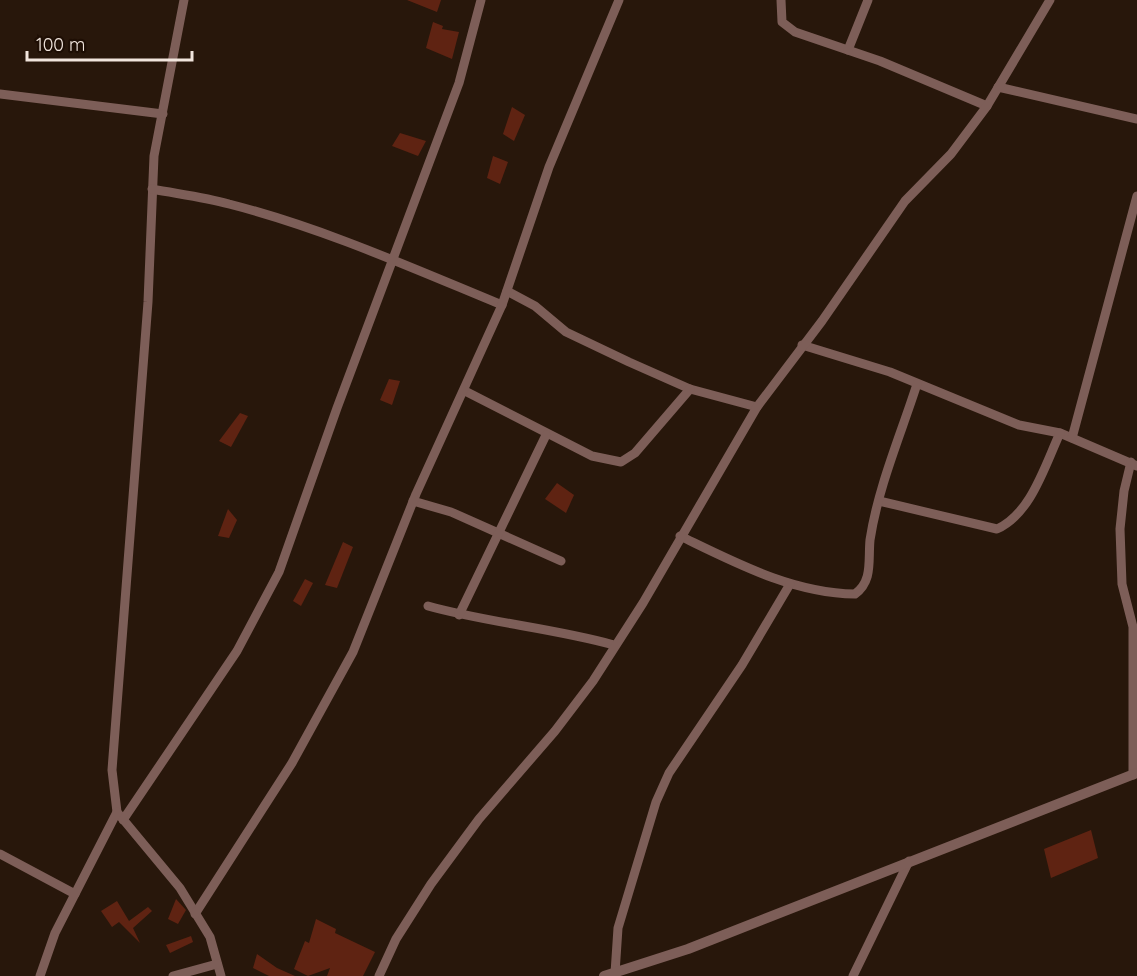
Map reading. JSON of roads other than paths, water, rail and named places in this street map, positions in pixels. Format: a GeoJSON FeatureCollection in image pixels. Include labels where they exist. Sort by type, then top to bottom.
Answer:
{"type":"FeatureCollection","features":[{"type":"Feature","properties":{"kind":"street"},"geometry":{"type":"LineString","coordinates":[[184,0],[154,156],[148,302],[112,770],[117,812],[180,888],[210,938],[221,976]]}},
{"type":"Feature","properties":{"kind":"street"},"geometry":{"type":"LineString","coordinates":[[123,820],[237,651],[279,572],[337,408],[459,83],[481,0]]}},
{"type":"Feature","properties":{"kind":"street"},"geometry":{"type":"LineString","coordinates":[[195,914],[292,763],[353,652],[413,501],[465,391],[502,305],[549,167],[619,0]]}},
{"type":"Feature","properties":{"kind":"street"},"geometry":{"type":"LineString","coordinates":[[781,0],[782,22],[795,32],[848,50],[987,106]]}},
{"type":"Feature","properties":{"kind":"street"},"geometry":{"type":"LineString","coordinates":[[848,50],[868,0]]}},
{"type":"Feature","properties":{"kind":"street"},"geometry":{"type":"LineString","coordinates":[[379,976],[396,939],[431,884],[479,819],[555,731],[593,681],[643,603],[757,406],[822,321],[905,201],[951,154],[987,106],[1050,0]]}},
{"type":"Feature","properties":{"kind":"street"},"geometry":{"type":"LineString","coordinates":[[998,87],[1137,119]]}},
{"type":"Feature","properties":{"kind":"street"},"geometry":{"type":"LineString","coordinates":[[0,94],[163,114]]}},
{"type":"Feature","properties":{"kind":"street"},"geometry":{"type":"LineString","coordinates":[[152,189],[228,204],[394,259],[502,305]]}},
{"type":"Feature","properties":{"kind":"street"},"geometry":{"type":"LineString","coordinates":[[1072,438],[1137,196]]}},
{"type":"Feature","properties":{"kind":"street"},"geometry":{"type":"LineString","coordinates":[[507,291],[535,306],[566,332],[690,389],[757,406]]}},
{"type":"Feature","properties":{"kind":"street"},"geometry":{"type":"LineString","coordinates":[[790,584],[742,665],[669,773],[656,802],[618,928],[610,974],[688,950],[909,861],[1135,774],[1133,627],[1122,584],[1120,529],[1124,491],[1134,464],[1060,433],[1019,425],[890,372],[802,345]]}},
{"type":"Feature","properties":{"kind":"street"},"geometry":{"type":"LineString","coordinates":[[680,536],[741,565],[790,584],[838,594],[855,594],[865,587],[868,577],[873,522],[918,384]]}},
{"type":"Feature","properties":{"kind":"street"},"geometry":{"type":"LineString","coordinates":[[465,391],[546,435],[592,456],[621,462],[635,453],[690,389]]}},
{"type":"Feature","properties":{"kind":"street"},"geometry":{"type":"LineString","coordinates":[[879,501],[997,529],[1009,524],[1032,494],[1060,433]]}},
{"type":"Feature","properties":{"kind":"street"},"geometry":{"type":"LineString","coordinates":[[459,615],[546,435]]}},
{"type":"Feature","properties":{"kind":"street"},"geometry":{"type":"LineString","coordinates":[[413,501],[452,512],[499,531],[561,561]]}},
{"type":"Feature","properties":{"kind":"street"},"geometry":{"type":"LineString","coordinates":[[428,606],[459,615],[573,634],[614,645]]}},
{"type":"Feature","properties":{"kind":"street"},"geometry":{"type":"LineString","coordinates":[[40,976],[55,933],[117,812]]}},
{"type":"Feature","properties":{"kind":"street"},"geometry":{"type":"LineString","coordinates":[[0,854],[75,894]]}},
{"type":"Feature","properties":{"kind":"street"},"geometry":{"type":"LineString","coordinates":[[853,976],[909,861]]}},
{"type":"Feature","properties":{"kind":"street"},"geometry":{"type":"LineString","coordinates":[[173,976],[217,964]]}}]}
